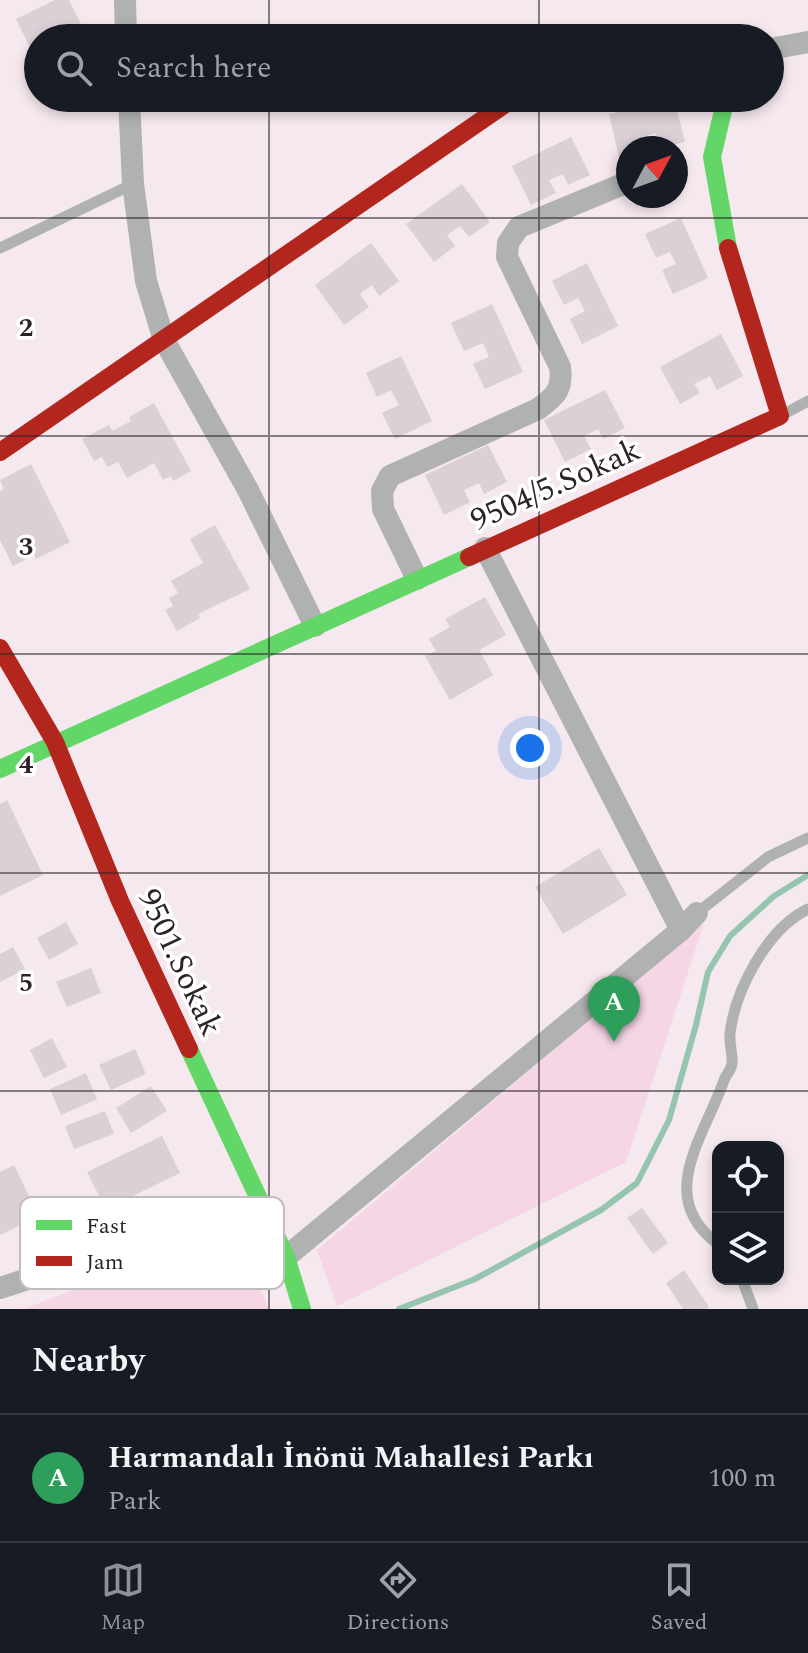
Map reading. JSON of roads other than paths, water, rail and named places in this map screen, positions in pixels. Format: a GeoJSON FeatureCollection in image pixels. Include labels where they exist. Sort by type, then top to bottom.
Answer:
{"type":"FeatureCollection","features":[{"type":"Feature","properties":{"kind":"street"},"geometry":{"type":"LineString","coordinates":[[125,0],[126,24]]}},
{"type":"Feature","properties":{"kind":"street"},"geometry":{"type":"LineString","coordinates":[[784,46],[808,42]]}},
{"type":"Feature","properties":{"kind":"street"},"geometry":{"type":"LineString","coordinates":[[130,112],[133,184],[146,281],[164,340],[248,490],[315,626]]}},
{"type":"Feature","properties":{"kind":"street"},"geometry":{"type":"LineString","coordinates":[[0,452],[494,112]]}},
{"type":"Feature","properties":{"kind":"street"},"geometry":{"type":"LineString","coordinates":[[723,112],[712,157],[726,242],[780,416]]}},
{"type":"Feature","properties":{"kind":"street"},"geometry":{"type":"LineString","coordinates":[[417,579],[383,509],[382,491],[390,476],[538,409],[552,399],[563,383],[560,367],[507,257],[508,243],[519,227],[616,187]]}},
{"type":"Feature","properties":{"kind":"street","name":"9504/5.Sokak"},"geometry":{"type":"LineString","coordinates":[[0,769],[780,416]]}},
{"type":"Feature","properties":{"kind":"street"},"geometry":{"type":"LineString","coordinates":[[485,548],[681,930]]}},
{"type":"Feature","properties":{"kind":"street","name":"9501.Sokak"},"geometry":{"type":"LineString","coordinates":[[0,648],[55,742],[120,901],[256,1197]]}},
{"type":"Feature","properties":{"kind":"street"},"geometry":{"type":"LineString","coordinates":[[286,1257],[681,930],[697,913]]}},
{"type":"Feature","properties":{"kind":"street","name":"9501.Sokak"},"geometry":{"type":"LineString","coordinates":[[284,1253],[301,1306]]}},
{"type":"Feature","properties":{"kind":"street"},"geometry":{"type":"LineString","coordinates":[[0,1288],[20,1282]]}},
{"type":"Feature","properties":{"kind":"lane"},"geometry":{"type":"LineString","coordinates":[[0,248],[133,184]]}},
{"type":"Feature","properties":{"kind":"lane"},"geometry":{"type":"LineString","coordinates":[[780,416],[808,401]]}},
{"type":"Feature","properties":{"kind":"lane"},"geometry":{"type":"LineString","coordinates":[[697,913],[768,857],[808,838]]}},
{"type":"Feature","properties":{"kind":"lane"},"geometry":{"type":"LineString","coordinates":[[712,1239],[691,1216],[685,1180],[691,1156],[732,1066],[730,1036],[738,996],[755,964],[775,937],[797,914],[808,909]]}},
{"type":"Feature","properties":{"kind":"lane"},"geometry":{"type":"LineString","coordinates":[[744,1285],[753,1309]]}},
{"type":"Feature","properties":{"kind":"waterway"},"geometry":{"type":"LineString","coordinates":[[399,1309],[475,1279],[601,1210],[637,1183],[669,1120],[708,972],[730,936],[774,896],[808,875]]}},
{"type":"Feature","properties":{"kind":"place","name":"Harmandalı İnönü Mahallesi Parkı"},"geometry":{"type":"Point","coordinates":[614,1042]}}]}
